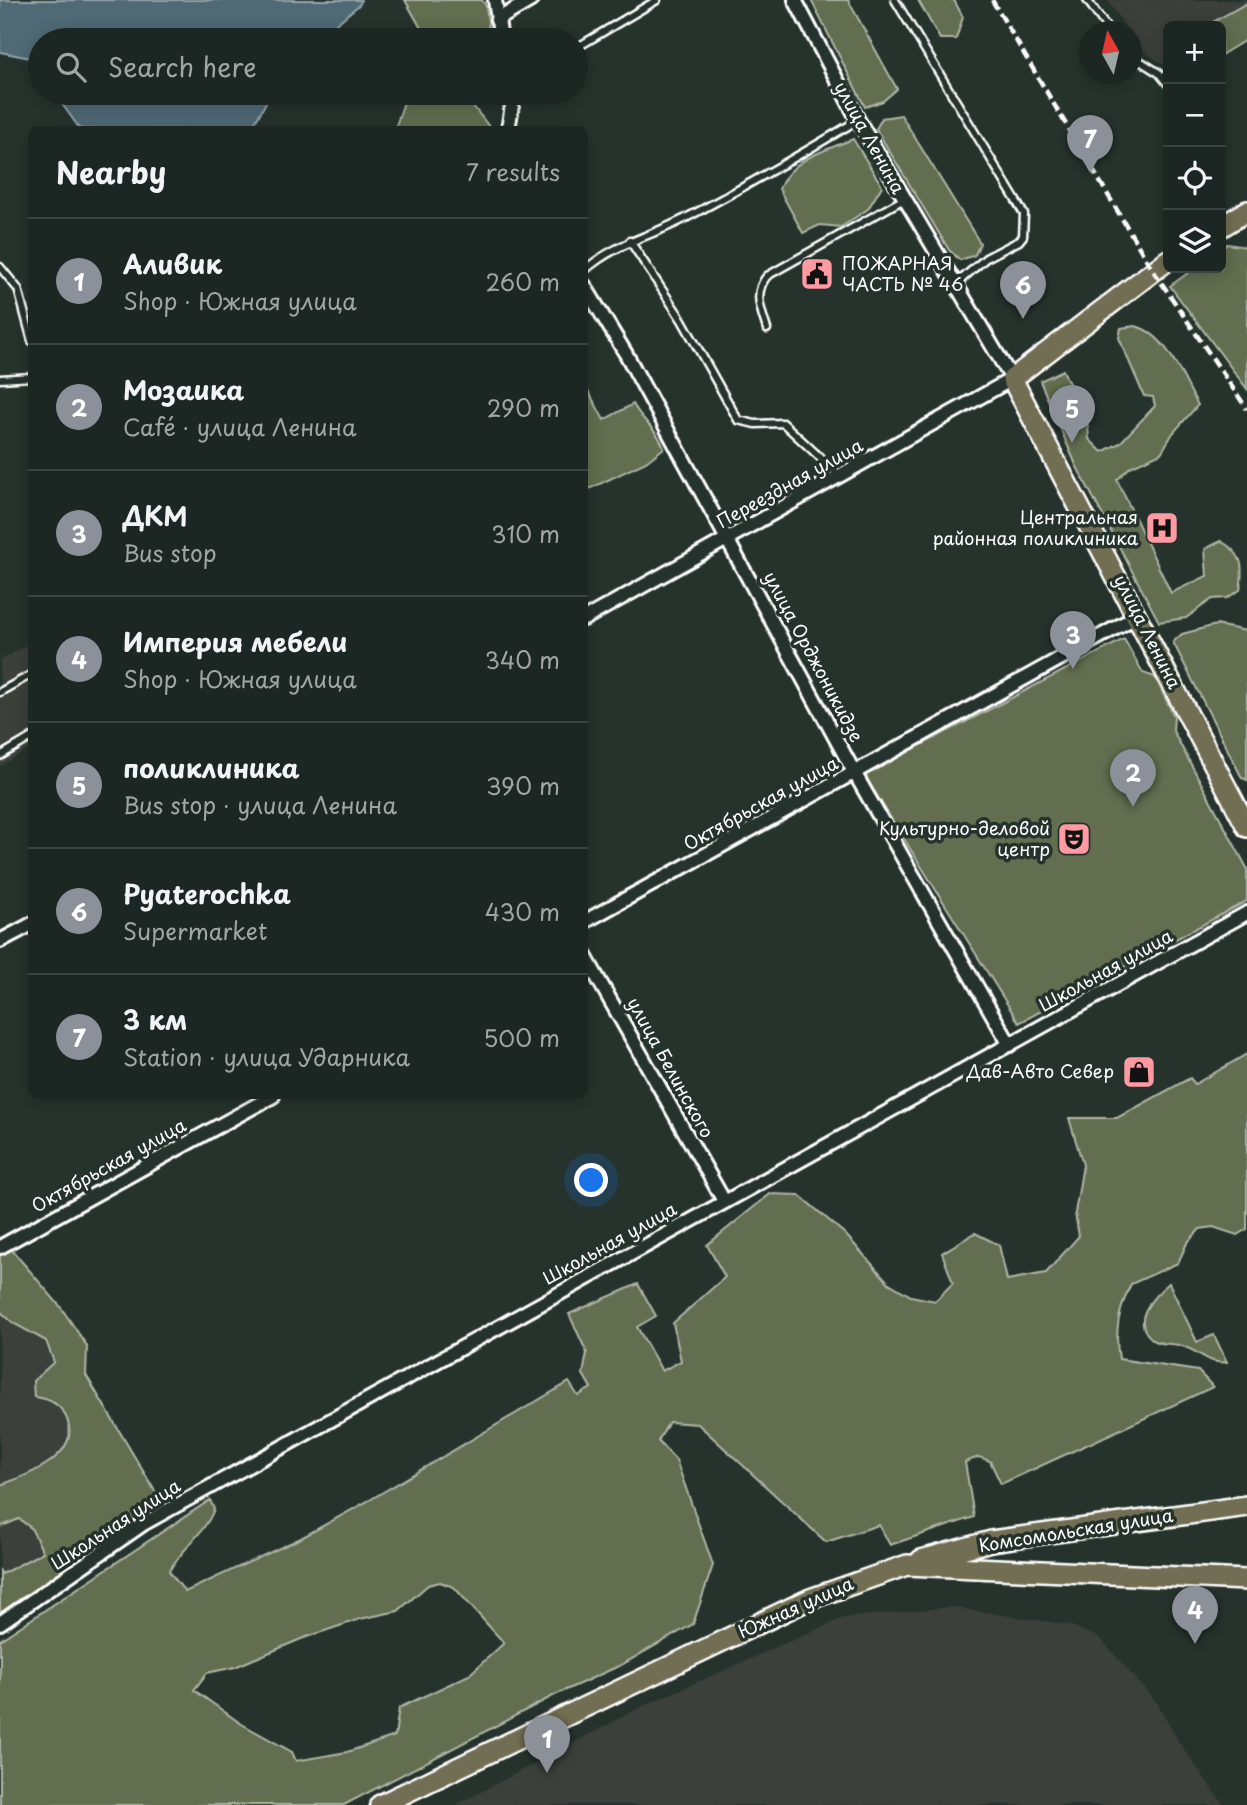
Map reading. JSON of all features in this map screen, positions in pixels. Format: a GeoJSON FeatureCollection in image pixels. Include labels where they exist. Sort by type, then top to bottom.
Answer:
{"type":"FeatureCollection","features":[{"type":"Feature","properties":{"kind":"main road"},"geometry":{"type":"LineString","coordinates":[[1226,224],[1247,211]]}},
{"type":"Feature","properties":{"kind":"main road"},"geometry":{"type":"LineString","coordinates":[[1012,379],[1163,264]]}},
{"type":"Feature","properties":{"kind":"main road","name":"улица Ленина"},"geometry":{"type":"LineString","coordinates":[[1012,379],[1139,615],[1247,827]]}},
{"type":"Feature","properties":{"kind":"main road","name":"Комсомольская улица"},"geometry":{"type":"LineString","coordinates":[[907,1565],[991,1541],[1247,1506]]}},
{"type":"Feature","properties":{"kind":"main road","name":"Южная улица"},"geometry":{"type":"LineString","coordinates":[[380,1805],[810,1599],[907,1565],[1247,1580]]}},
{"type":"Feature","properties":{"kind":"street"},"geometry":{"type":"LineString","coordinates":[[495,0],[499,28]]}},
{"type":"Feature","properties":{"kind":"street"},"geometry":{"type":"LineString","coordinates":[[497,20],[531,0]]}},
{"type":"Feature","properties":{"kind":"street","name":"улица Ленина"},"geometry":{"type":"LineString","coordinates":[[795,0],[858,120],[1012,379]]}},
{"type":"Feature","properties":{"kind":"street"},"geometry":{"type":"LineString","coordinates":[[509,126],[513,105]]}},
{"type":"Feature","properties":{"kind":"street","name":"улица Орджоникидзе"},"geometry":{"type":"LineString","coordinates":[[588,292],[729,538],[855,772],[1010,1045]]}},
{"type":"Feature","properties":{"kind":"street","name":"Переездная улица"},"geometry":{"type":"LineString","coordinates":[[588,617],[1012,379]]}},
{"type":"Feature","properties":{"kind":"street","name":"Октябрьская улица"},"geometry":{"type":"LineString","coordinates":[[588,920],[1139,615]]}},
{"type":"Feature","properties":{"kind":"street","name":"Школьная улица"},"geometry":{"type":"LineString","coordinates":[[0,1623],[143,1524],[1247,913]]}},
{"type":"Feature","properties":{"kind":"street"},"geometry":{"type":"LineString","coordinates":[[0,941],[28,926]]}},
{"type":"Feature","properties":{"kind":"street","name":"улица Белинского"},"geometry":{"type":"LineString","coordinates":[[588,961],[724,1201]]}},
{"type":"Feature","properties":{"kind":"street","name":"Октябрьская улица"},"geometry":{"type":"LineString","coordinates":[[0,1247],[268,1099]]}},
{"type":"Feature","properties":{"kind":"lane"},"geometry":{"type":"LineString","coordinates":[[588,41],[657,0]]}},
{"type":"Feature","properties":{"kind":"lane"},"geometry":{"type":"LineString","coordinates":[[895,0],[1024,214],[1023,236],[1019,241],[986,258],[955,285]]}},
{"type":"Feature","properties":{"kind":"lane"},"geometry":{"type":"LineString","coordinates":[[1087,0],[1102,21]]}},
{"type":"Feature","properties":{"kind":"lane"},"geometry":{"type":"LineString","coordinates":[[1142,63],[1163,78]]}},
{"type":"Feature","properties":{"kind":"lane"},"geometry":{"type":"LineString","coordinates":[[588,267],[602,255],[676,223],[755,183],[858,120]]}},
{"type":"Feature","properties":{"kind":"lane"},"geometry":{"type":"LineString","coordinates":[[767,329],[758,300],[760,285],[767,276],[904,200]]}},
{"type":"Feature","properties":{"kind":"lane"},"geometry":{"type":"LineString","coordinates":[[630,241],[682,320],[738,420],[755,424],[783,423],[839,476]]}},
{"type":"Feature","properties":{"kind":"lane"},"geometry":{"type":"LineString","coordinates":[[0,267],[18,289],[28,326]]}},
{"type":"Feature","properties":{"kind":"lane"},"geometry":{"type":"LineString","coordinates":[[0,379],[28,377]]}},
{"type":"Feature","properties":{"kind":"lane"},"geometry":{"type":"LineString","coordinates":[[0,692],[28,676]]}},
{"type":"Feature","properties":{"kind":"lane"},"geometry":{"type":"LineString","coordinates":[[0,756],[28,739]]}},
{"type":"Feature","properties":{"kind":"shaded area"},"geometry":{"type":"Polygon","coordinates":[[[1107,0],[1247,0],[1247,39],[1226,52],[1226,21],[1163,21],[1163,64],[1142,50],[1142,21],[1122,21],[1107,0]]]}},
{"type":"Feature","properties":{"kind":"shaded area"},"geometry":{"type":"Polygon","coordinates":[[[28,644],[28,750],[0,766],[0,661],[28,644]]]}},
{"type":"Feature","properties":{"kind":"shaded area"},"geometry":{"type":"Polygon","coordinates":[[[11,1249],[162,1503],[0,1613],[0,1254],[11,1249]]]}},
{"type":"Feature","properties":{"kind":"shaded area"},"geometry":{"type":"Polygon","coordinates":[[[951,1607],[1069,1625],[1100,1638],[1157,1703],[1180,1744],[1224,1805],[456,1805],[645,1705],[843,1618],[951,1607]]]}},
{"type":"Feature","properties":{"kind":"green space"},"geometry":{"type":"Polygon","coordinates":[[[405,0],[482,0],[486,6],[489,28],[421,28],[405,0]]]}},
{"type":"Feature","properties":{"kind":"green space"},"geometry":{"type":"Polygon","coordinates":[[[811,0],[848,0],[897,89],[883,101],[865,107],[811,0]]]}},
{"type":"Feature","properties":{"kind":"green space"},"geometry":{"type":"Polygon","coordinates":[[[918,0],[954,0],[963,17],[956,39],[940,39],[918,0]]]}},
{"type":"Feature","properties":{"kind":"green space"},"geometry":{"type":"Polygon","coordinates":[[[1247,3],[1247,39],[1226,52],[1226,21],[1215,21],[1247,3]]]}},
{"type":"Feature","properties":{"kind":"green space"},"geometry":{"type":"Polygon","coordinates":[[[403,105],[472,105],[489,126],[396,126],[403,105]]]}},
{"type":"Feature","properties":{"kind":"green space"},"geometry":{"type":"Polygon","coordinates":[[[901,115],[980,243],[975,255],[960,260],[949,250],[876,129],[882,118],[901,115]]]}},
{"type":"Feature","properties":{"kind":"green space"},"geometry":{"type":"Polygon","coordinates":[[[853,139],[882,186],[868,209],[841,227],[820,225],[803,233],[779,189],[784,178],[810,157],[853,139]]]}},
{"type":"Feature","properties":{"kind":"green space"},"geometry":{"type":"Polygon","coordinates":[[[1226,245],[1247,247],[1247,389],[1170,286],[1188,273],[1226,273],[1226,245]]]}},
{"type":"Feature","properties":{"kind":"green space"},"geometry":{"type":"Polygon","coordinates":[[[1135,326],[1157,338],[1165,347],[1198,405],[1173,433],[1161,453],[1130,467],[1117,480],[1171,593],[1207,576],[1205,549],[1221,541],[1234,551],[1242,567],[1240,590],[1227,598],[1212,599],[1186,618],[1159,622],[1076,465],[1040,381],[1063,370],[1088,426],[1089,439],[1102,452],[1120,443],[1155,406],[1153,397],[1144,396],[1119,338],[1121,328],[1135,326]]]}},
{"type":"Feature","properties":{"kind":"green space"},"geometry":{"type":"Polygon","coordinates":[[[588,391],[604,420],[633,404],[664,448],[646,462],[588,490],[588,391]]]}},
{"type":"Feature","properties":{"kind":"green space"},"geometry":{"type":"Polygon","coordinates":[[[1216,625],[1247,631],[1247,780],[1242,778],[1173,642],[1182,634],[1216,625]]]}},
{"type":"Feature","properties":{"kind":"green space"},"geometry":{"type":"Polygon","coordinates":[[[1124,639],[1143,673],[1155,677],[1174,716],[1173,731],[1247,868],[1247,901],[1019,1023],[864,775],[1124,639]]]}},
{"type":"Feature","properties":{"kind":"green space"},"geometry":{"type":"Polygon","coordinates":[[[1247,1054],[1247,1229],[1237,1235],[1213,1227],[1200,1229],[1187,1243],[1178,1263],[1131,1284],[1123,1302],[1117,1339],[1119,1359],[1198,1371],[1213,1387],[1001,1484],[990,1461],[979,1457],[965,1462],[974,1517],[890,1545],[879,1525],[826,1542],[698,1424],[669,1422],[658,1441],[676,1460],[713,1565],[693,1624],[621,1665],[555,1695],[344,1805],[0,1805],[0,1640],[210,1500],[214,1509],[211,1517],[169,1571],[185,1592],[301,1538],[569,1382],[578,1396],[591,1388],[583,1374],[587,1353],[569,1314],[638,1284],[656,1316],[637,1327],[662,1371],[681,1361],[673,1323],[725,1277],[707,1245],[770,1194],[799,1195],[845,1234],[889,1283],[911,1296],[935,1301],[953,1283],[942,1253],[975,1233],[999,1245],[1007,1280],[1046,1273],[1079,1236],[1075,1213],[1083,1165],[1069,1118],[1117,1118],[1190,1078],[1195,1084],[1247,1054]],[[440,1582],[428,1585],[398,1611],[360,1619],[301,1639],[235,1667],[207,1673],[194,1690],[240,1723],[292,1752],[296,1761],[347,1752],[395,1736],[399,1708],[469,1675],[504,1643],[454,1587],[440,1582]]]}},
{"type":"Feature","properties":{"kind":"green space"},"geometry":{"type":"Polygon","coordinates":[[[11,1249],[60,1306],[87,1346],[86,1375],[162,1503],[0,1613],[0,1571],[2,1574],[43,1552],[31,1528],[19,1519],[0,1527],[0,1485],[24,1476],[50,1461],[61,1452],[68,1441],[69,1429],[65,1415],[56,1404],[34,1397],[33,1381],[54,1362],[46,1341],[13,1323],[0,1311],[0,1254],[11,1249]]]}},
{"type":"Feature","properties":{"kind":"green space"},"geometry":{"type":"Polygon","coordinates":[[[1169,1283],[1197,1342],[1214,1335],[1227,1362],[1209,1360],[1188,1348],[1155,1341],[1147,1334],[1143,1326],[1146,1310],[1156,1295],[1169,1283]]]}},
{"type":"Feature","properties":{"kind":"water"},"geometry":{"type":"Polygon","coordinates":[[[0,0],[361,0],[360,4],[331,28],[28,28],[28,58],[0,52],[0,0]]]}},
{"type":"Feature","properties":{"kind":"water"},"geometry":{"type":"Polygon","coordinates":[[[63,105],[265,105],[253,126],[78,126],[63,105]]]}},
{"type":"Feature","properties":{"kind":"railway"},"geometry":{"type":"LineString","coordinates":[[992,0],[1152,269],[1247,409]]}},
{"type":"Feature","properties":{"kind":"place","name":"3 км"},"geometry":{"type":"Point","coordinates":[1090,173]}},
{"type":"Feature","properties":{"kind":"place","name":"ПОЖАРНАЯ ЧАСТЬ № 46"},"geometry":{"type":"Point","coordinates":[817,274]}},
{"type":"Feature","properties":{"kind":"place","name":"Pyaterochka"},"geometry":{"type":"Point","coordinates":[1023,319]}},
{"type":"Feature","properties":{"kind":"place","name":"поликлиника"},"geometry":{"type":"Point","coordinates":[1072,443]}},
{"type":"Feature","properties":{"kind":"place","name":"Центральная районная поликлиника"},"geometry":{"type":"Point","coordinates":[1162,528]}},
{"type":"Feature","properties":{"kind":"place","name":"ДКМ"},"geometry":{"type":"Point","coordinates":[1073,669]}},
{"type":"Feature","properties":{"kind":"place","name":"Мозаика"},"geometry":{"type":"Point","coordinates":[1133,807]}},
{"type":"Feature","properties":{"kind":"place","name":"Культурно-деловой центр"},"geometry":{"type":"Point","coordinates":[1074,839]}},
{"type":"Feature","properties":{"kind":"place","name":"Дав-Авто Север"},"geometry":{"type":"Point","coordinates":[1139,1072]}},
{"type":"Feature","properties":{"kind":"place","name":"Империя мебели"},"geometry":{"type":"Point","coordinates":[1195,1644]}},
{"type":"Feature","properties":{"kind":"place","name":"Аливик"},"geometry":{"type":"Point","coordinates":[547,1773]}}]}
